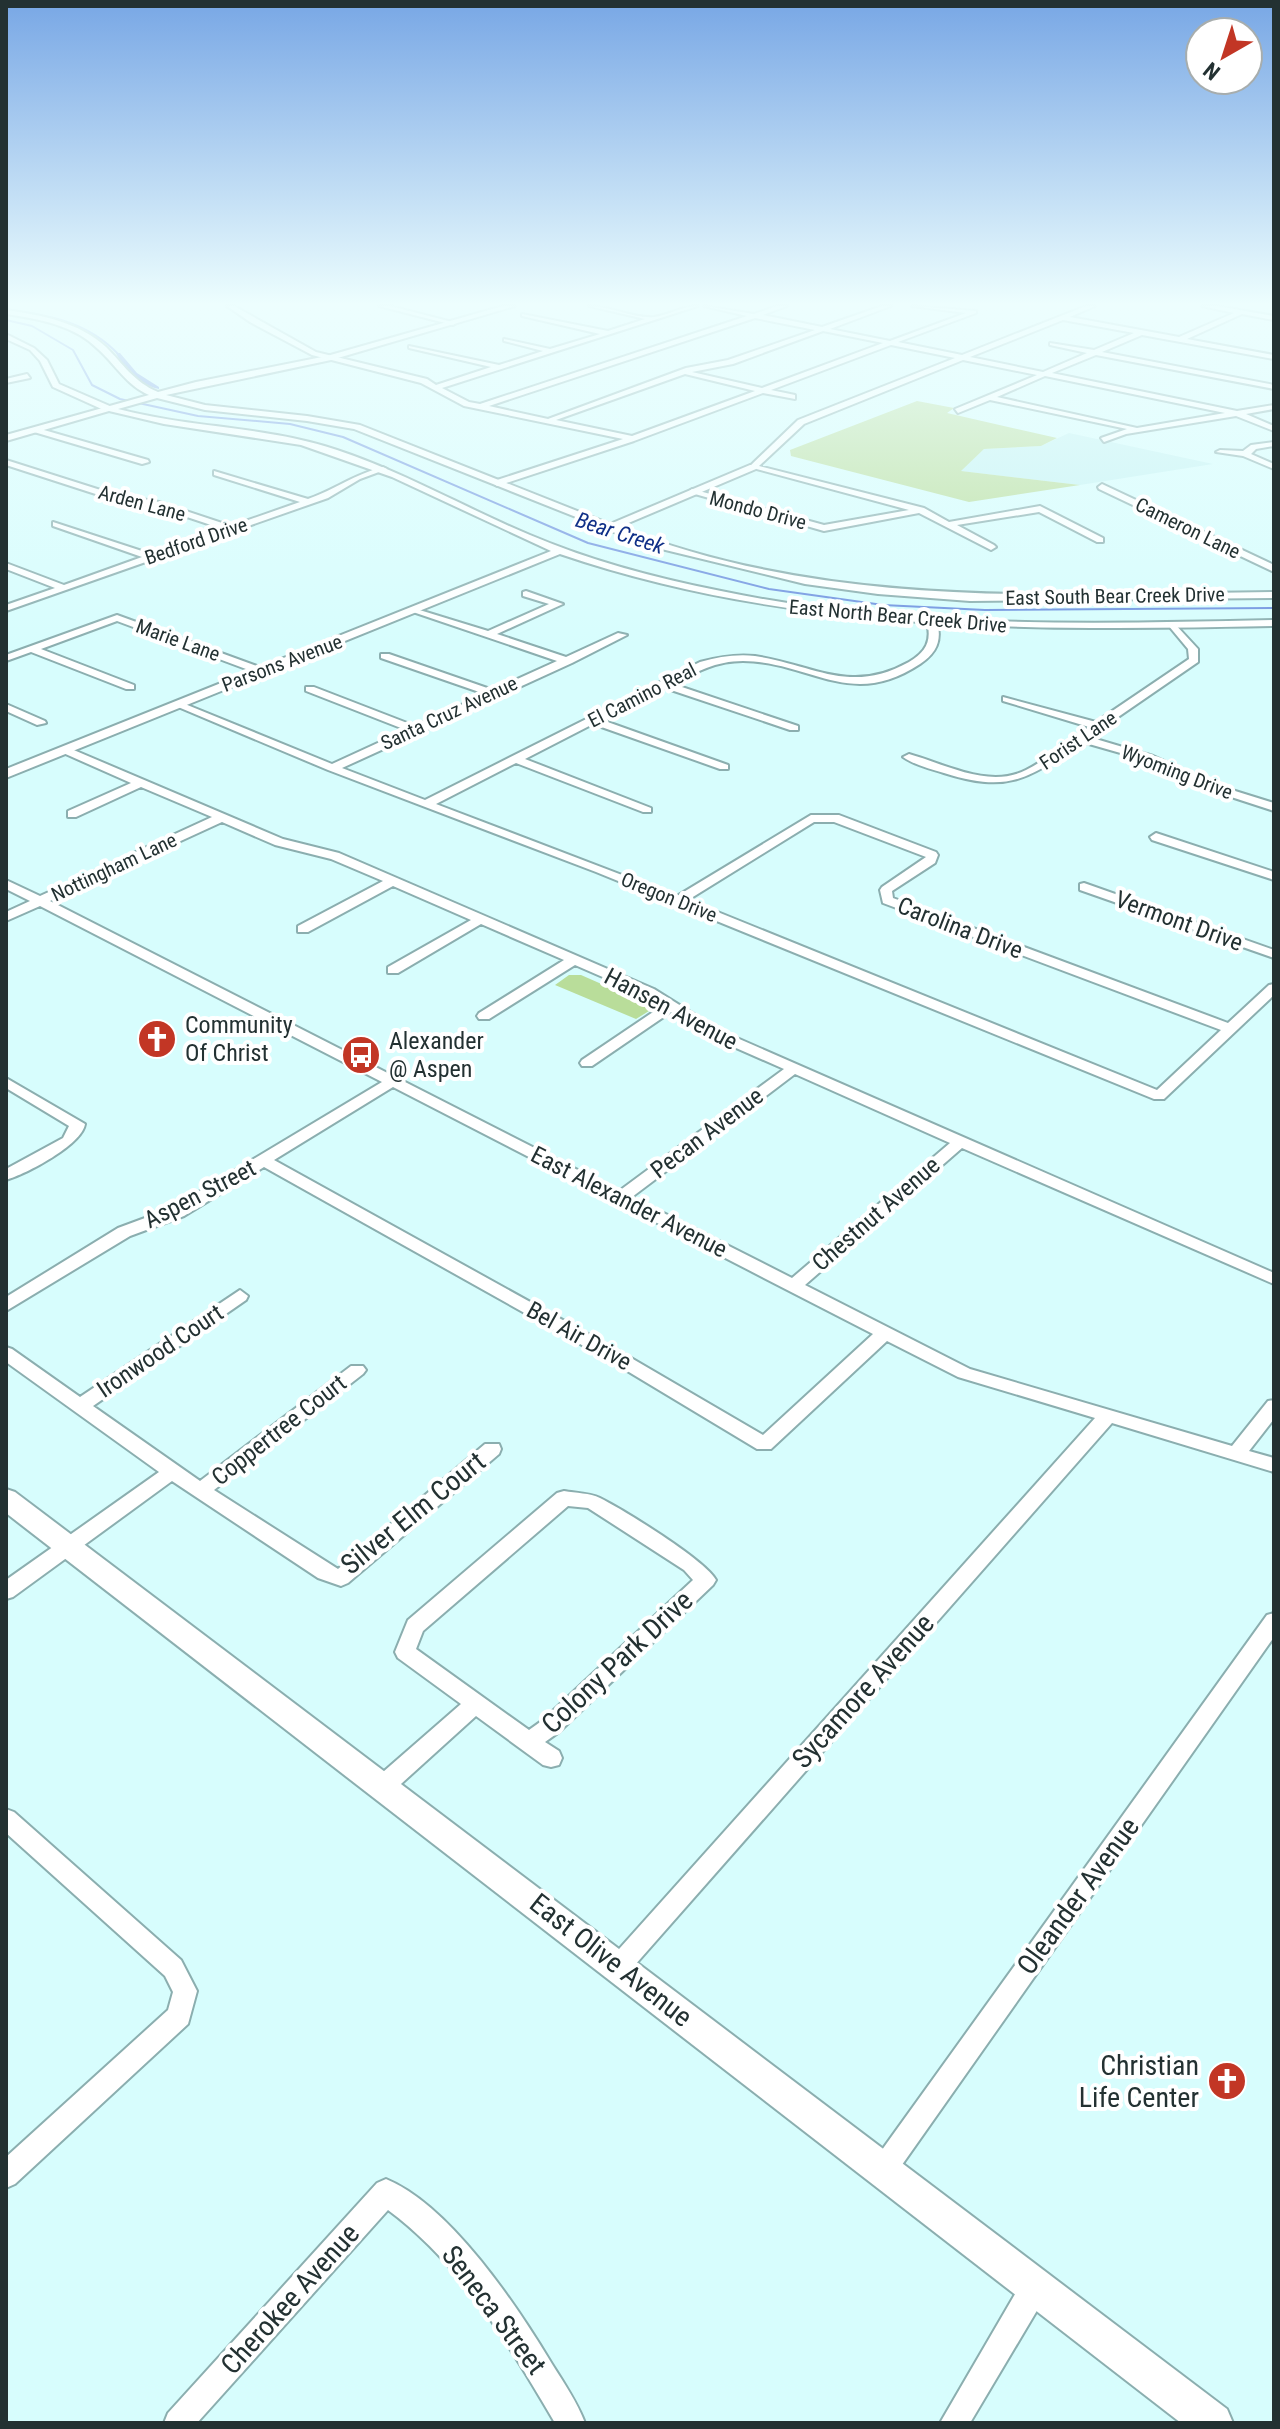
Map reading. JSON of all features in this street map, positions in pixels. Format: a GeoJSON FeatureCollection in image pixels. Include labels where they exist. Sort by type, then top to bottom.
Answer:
{"type":"FeatureCollection","features":[{"type":"Feature","properties":{"kind":"main road","name":"East Olive Avenue"},"geometry":{"type":"LineString","coordinates":[[6,1499],[1213,2423]]}},
{"type":"Feature","properties":{"kind":"street"},"geometry":{"type":"LineString","coordinates":[[6,438],[73,419]]}},
{"type":"Feature","properties":{"kind":"street","name":"East North Bear Creek Drive"},"geometry":{"type":"LineString","coordinates":[[155,419],[312,445],[383,469],[559,551],[662,581],[750,601],[932,622],[1036,626],[1274,623]]}},
{"type":"Feature","properties":{"kind":"street","name":"East South Bear Creek Drive"},"geometry":{"type":"LineString","coordinates":[[312,419],[342,423],[608,528],[694,556],[805,581],[878,591],[970,598],[1274,595]]}},
{"type":"Feature","properties":{"kind":"street"},"geometry":{"type":"LineString","coordinates":[[538,419],[631,439]]}},
{"type":"Feature","properties":{"kind":"street"},"geometry":{"type":"LineString","coordinates":[[546,421],[551,419]]}},
{"type":"Feature","properties":{"kind":"street"},"geometry":{"type":"LineString","coordinates":[[497,483],[683,419]]}},
{"type":"Feature","properties":{"kind":"street"},"geometry":{"type":"LineString","coordinates":[[608,528],[753,467],[808,419]]}},
{"type":"Feature","properties":{"kind":"street"},"geometry":{"type":"LineString","coordinates":[[1093,419],[1138,429]]}},
{"type":"Feature","properties":{"kind":"street"},"geometry":{"type":"LineString","coordinates":[[1104,440],[1138,429],[1198,419]]}},
{"type":"Feature","properties":{"kind":"street"},"geometry":{"type":"LineString","coordinates":[[1252,419],[1274,429]]}},
{"type":"Feature","properties":{"kind":"street"},"geometry":{"type":"LineString","coordinates":[[37,430],[145,462]]}},
{"type":"Feature","properties":{"kind":"street"},"geometry":{"type":"LineString","coordinates":[[1245,454],[1249,449],[1274,444]]}},
{"type":"Feature","properties":{"kind":"street"},"geometry":{"type":"LineString","coordinates":[[1220,452],[1245,454],[1274,467]]}},
{"type":"Feature","properties":{"kind":"street","name":"Arden Lane"},"geometry":{"type":"LineString","coordinates":[[6,462],[111,496],[156,504],[232,529]]}},
{"type":"Feature","properties":{"kind":"street"},"geometry":{"type":"LineString","coordinates":[[753,467],[921,510],[991,547]]}},
{"type":"Feature","properties":{"kind":"street","name":"Bedford Drive"},"geometry":{"type":"LineString","coordinates":[[6,608],[308,502],[334,492],[357,477],[383,469]]}},
{"type":"Feature","properties":{"kind":"street"},"geometry":{"type":"LineString","coordinates":[[217,473],[308,502]]}},
{"type":"Feature","properties":{"kind":"street","name":"Cameron Lane"},"geometry":{"type":"LineString","coordinates":[[1102,487],[1274,569]]}},
{"type":"Feature","properties":{"kind":"street","name":"Mondo Drive"},"geometry":{"type":"LineString","coordinates":[[692,492],[824,528],[921,510]]}},
{"type":"Feature","properties":{"kind":"street"},"geometry":{"type":"LineString","coordinates":[[950,524],[1040,509],[1100,540]]}},
{"type":"Feature","properties":{"kind":"street"},"geometry":{"type":"LineString","coordinates":[[56,524],[151,557]]}},
{"type":"Feature","properties":{"kind":"street","name":"Parsons Avenue"},"geometry":{"type":"LineString","coordinates":[[6,774],[559,551]]}},
{"type":"Feature","properties":{"kind":"street"},"geometry":{"type":"LineString","coordinates":[[6,566],[64,588]]}},
{"type":"Feature","properties":{"kind":"street"},"geometry":{"type":"LineString","coordinates":[[489,634],[558,604],[526,594]]}},
{"type":"Feature","properties":{"kind":"street"},"geometry":{"type":"LineString","coordinates":[[416,610],[568,661]]}},
{"type":"Feature","properties":{"kind":"street","name":"Marie Lane"},"geometry":{"type":"LineString","coordinates":[[6,658],[117,618],[261,671]]}},
{"type":"Feature","properties":{"kind":"street","name":"El Camino Real"},"geometry":{"type":"LineString","coordinates":[[426,804],[704,664],[736,658],[767,661],[833,681],[889,677],[917,662],[934,646],[936,639],[932,622]]}},
{"type":"Feature","properties":{"kind":"street","name":"Forist Lane"},"geometry":{"type":"LineString","coordinates":[[909,757],[974,778],[999,780],[1029,773],[1194,660],[1193,649],[1173,625]]}},
{"type":"Feature","properties":{"kind":"street","name":"Santa Cruz Avenue"},"geometry":{"type":"LineString","coordinates":[[332,768],[622,635]]}},
{"type":"Feature","properties":{"kind":"street"},"geometry":{"type":"LineString","coordinates":[[32,649],[130,687]]}},
{"type":"Feature","properties":{"kind":"street"},"geometry":{"type":"LineString","coordinates":[[385,656],[492,693]]}},
{"type":"Feature","properties":{"kind":"street"},"geometry":{"type":"LineString","coordinates":[[664,684],[794,728]]}},
{"type":"Feature","properties":{"kind":"street"},"geometry":{"type":"LineString","coordinates":[[310,689],[415,730]]}},
{"type":"Feature","properties":{"kind":"street"},"geometry":{"type":"LineString","coordinates":[[1007,699],[1097,726]]}},
{"type":"Feature","properties":{"kind":"street","name":"Oregon Drive"},"geometry":{"type":"LineString","coordinates":[[176,704],[332,768],[677,901],[1159,1096],[1230,1029]]}},
{"type":"Feature","properties":{"kind":"street"},"geometry":{"type":"LineString","coordinates":[[6,707],[41,723]]}},
{"type":"Feature","properties":{"kind":"street"},"geometry":{"type":"LineString","coordinates":[[592,720],[724,767]]}},
{"type":"Feature","properties":{"kind":"street","name":"Wyoming Drive"},"geometry":{"type":"LineString","coordinates":[[1080,738],[1149,758],[1183,778],[1274,807]]}},
{"type":"Feature","properties":{"kind":"street","name":"Hansen Avenue"},"geometry":{"type":"LineString","coordinates":[[65,750],[279,842],[335,856],[481,919],[672,1005],[705,1029],[793,1069],[1274,1279]]}},
{"type":"Feature","properties":{"kind":"street"},"geometry":{"type":"LineString","coordinates":[[515,759],[647,810]]}},
{"type":"Feature","properties":{"kind":"street"},"geometry":{"type":"LineString","coordinates":[[72,814],[142,782]]}},
{"type":"Feature","properties":{"kind":"street","name":"Nottingham Lane"},"geometry":{"type":"LineString","coordinates":[[6,917],[222,817]]}},
{"type":"Feature","properties":{"kind":"street","name":"Carolina Drive"},"geometry":{"type":"LineString","coordinates":[[677,901],[811,819],[835,818],[932,855],[931,860],[886,890],[887,900],[1230,1029]]}},
{"type":"Feature","properties":{"kind":"street"},"geometry":{"type":"LineString","coordinates":[[1156,837],[1274,876]]}},
{"type":"Feature","properties":{"kind":"street"},"geometry":{"type":"LineString","coordinates":[[303,929],[393,881]]}},
{"type":"Feature","properties":{"kind":"street","name":"East Alexander Avenue"},"geometry":{"type":"LineString","coordinates":[[6,884],[964,1373],[1274,1465]]}},
{"type":"Feature","properties":{"kind":"street","name":"Vermont Drive"},"geometry":{"type":"LineString","coordinates":[[1084,887],[1274,954]]}},
{"type":"Feature","properties":{"kind":"street"},"geometry":{"type":"LineString","coordinates":[[393,970],[481,919]]}},
{"type":"Feature","properties":{"kind":"street"},"geometry":{"type":"LineString","coordinates":[[484,1016],[574,960]]}},
{"type":"Feature","properties":{"kind":"street"},"geometry":{"type":"LineString","coordinates":[[1230,1029],[1274,988]]}},
{"type":"Feature","properties":{"kind":"street"},"geometry":{"type":"LineString","coordinates":[[587,1063],[672,1005]]}},
{"type":"Feature","properties":{"kind":"street","name":"Pecan Avenue"},"geometry":{"type":"LineString","coordinates":[[621,1197],[793,1069]]}},
{"type":"Feature","properties":{"kind":"street","name":"Aspen Street"},"geometry":{"type":"LineString","coordinates":[[6,1305],[124,1232],[178,1212],[393,1081]]}},
{"type":"Feature","properties":{"kind":"street"},"geometry":{"type":"LineString","coordinates":[[6,1082],[77,1124],[76,1132],[68,1141],[6,1175]]}},
{"type":"Feature","properties":{"kind":"street","name":"Chestnut Avenue"},"geometry":{"type":"LineString","coordinates":[[793,1286],[959,1143]]}},
{"type":"Feature","properties":{"kind":"street","name":"Bel Air Drive"},"geometry":{"type":"LineString","coordinates":[[265,1161],[620,1359],[764,1444],[885,1333]]}},
{"type":"Feature","properties":{"kind":"street","name":"Ironwood Court"},"geometry":{"type":"LineString","coordinates":[[80,1406],[240,1296]]}},
{"type":"Feature","properties":{"kind":"street"},"geometry":{"type":"LineString","coordinates":[[6,1353],[172,1472],[6,1591]]}},
{"type":"Feature","properties":{"kind":"street","name":"Coppertree Court"},"geometry":{"type":"LineString","coordinates":[[200,1491],[357,1370]]}},
{"type":"Feature","properties":{"kind":"street"},"geometry":{"type":"LineString","coordinates":[[1236,1454],[1274,1406]]}},
{"type":"Feature","properties":{"kind":"street","name":"Sycamore Avenue"},"geometry":{"type":"LineString","coordinates":[[619,1966],[1107,1417]]}},
{"type":"Feature","properties":{"kind":"street","name":"Silver Elm Court"},"geometry":{"type":"LineString","coordinates":[[172,1472],[325,1573],[341,1578],[492,1449]]}},
{"type":"Feature","properties":{"kind":"street","name":"Colony Park Drive"},"geometry":{"type":"LineString","coordinates":[[530,1741],[551,1726],[706,1580],[691,1565],[592,1502],[564,1498],[415,1626],[405,1652],[551,1758]]}},
{"type":"Feature","properties":{"kind":"street","name":"Oleander Avenue"},"geometry":{"type":"LineString","coordinates":[[883,2170],[1274,1621]]}},
{"type":"Feature","properties":{"kind":"street"},"geometry":{"type":"LineString","coordinates":[[383,1786],[475,1704]]}},
{"type":"Feature","properties":{"kind":"street"},"geometry":{"type":"LineString","coordinates":[[6,1819],[173,1968],[185,1991],[179,2016],[6,2175]]}},
{"type":"Feature","properties":{"kind":"street","name":"Cherokee Avenue"},"geometry":{"type":"LineString","coordinates":[[178,2423],[386,2192],[406,2205]]}},
{"type":"Feature","properties":{"kind":"street","name":"Seneca Street"},"geometry":{"type":"LineString","coordinates":[[406,2205],[441,2239],[490,2296],[528,2349],[571,2423]]}},
{"type":"Feature","properties":{"kind":"street"},"geometry":{"type":"LineString","coordinates":[[954,2423],[1035,2287]]}},
{"type":"Feature","properties":{"kind":"shaded area"},"geometry":{"type":"Polygon","coordinates":[[[1069,433],[1213,464],[1080,485],[960,471],[984,449],[1041,446],[1069,433]]]}},
{"type":"Feature","properties":{"kind":"green space"},"geometry":{"type":"Polygon","coordinates":[[[869,419],[975,419],[1057,438],[1041,446],[984,449],[961,471],[1080,485],[969,502],[791,456],[790,450],[869,419]]]}},
{"type":"Feature","properties":{"kind":"green space"},"geometry":{"type":"Polygon","coordinates":[[[569,975],[581,975],[647,1004],[649,1011],[636,1019],[555,985],[569,975]]]}},
{"type":"Feature","properties":{"kind":"waterway","name":"Bear Creek"},"geometry":{"type":"LineString","coordinates":[[237,419],[290,424],[343,437],[588,543],[769,589],[883,605],[985,610],[1274,608]]}},
{"type":"Feature","properties":{"kind":"place","name":"Community Of Christ"},"geometry":{"type":"Point","coordinates":[157,1039]}},
{"type":"Feature","properties":{"kind":"place","name":"Alexander @ Aspen"},"geometry":{"type":"Point","coordinates":[361,1055]}},
{"type":"Feature","properties":{"kind":"place","name":"Christian Life Center"},"geometry":{"type":"Point","coordinates":[1227,2081]}}]}
